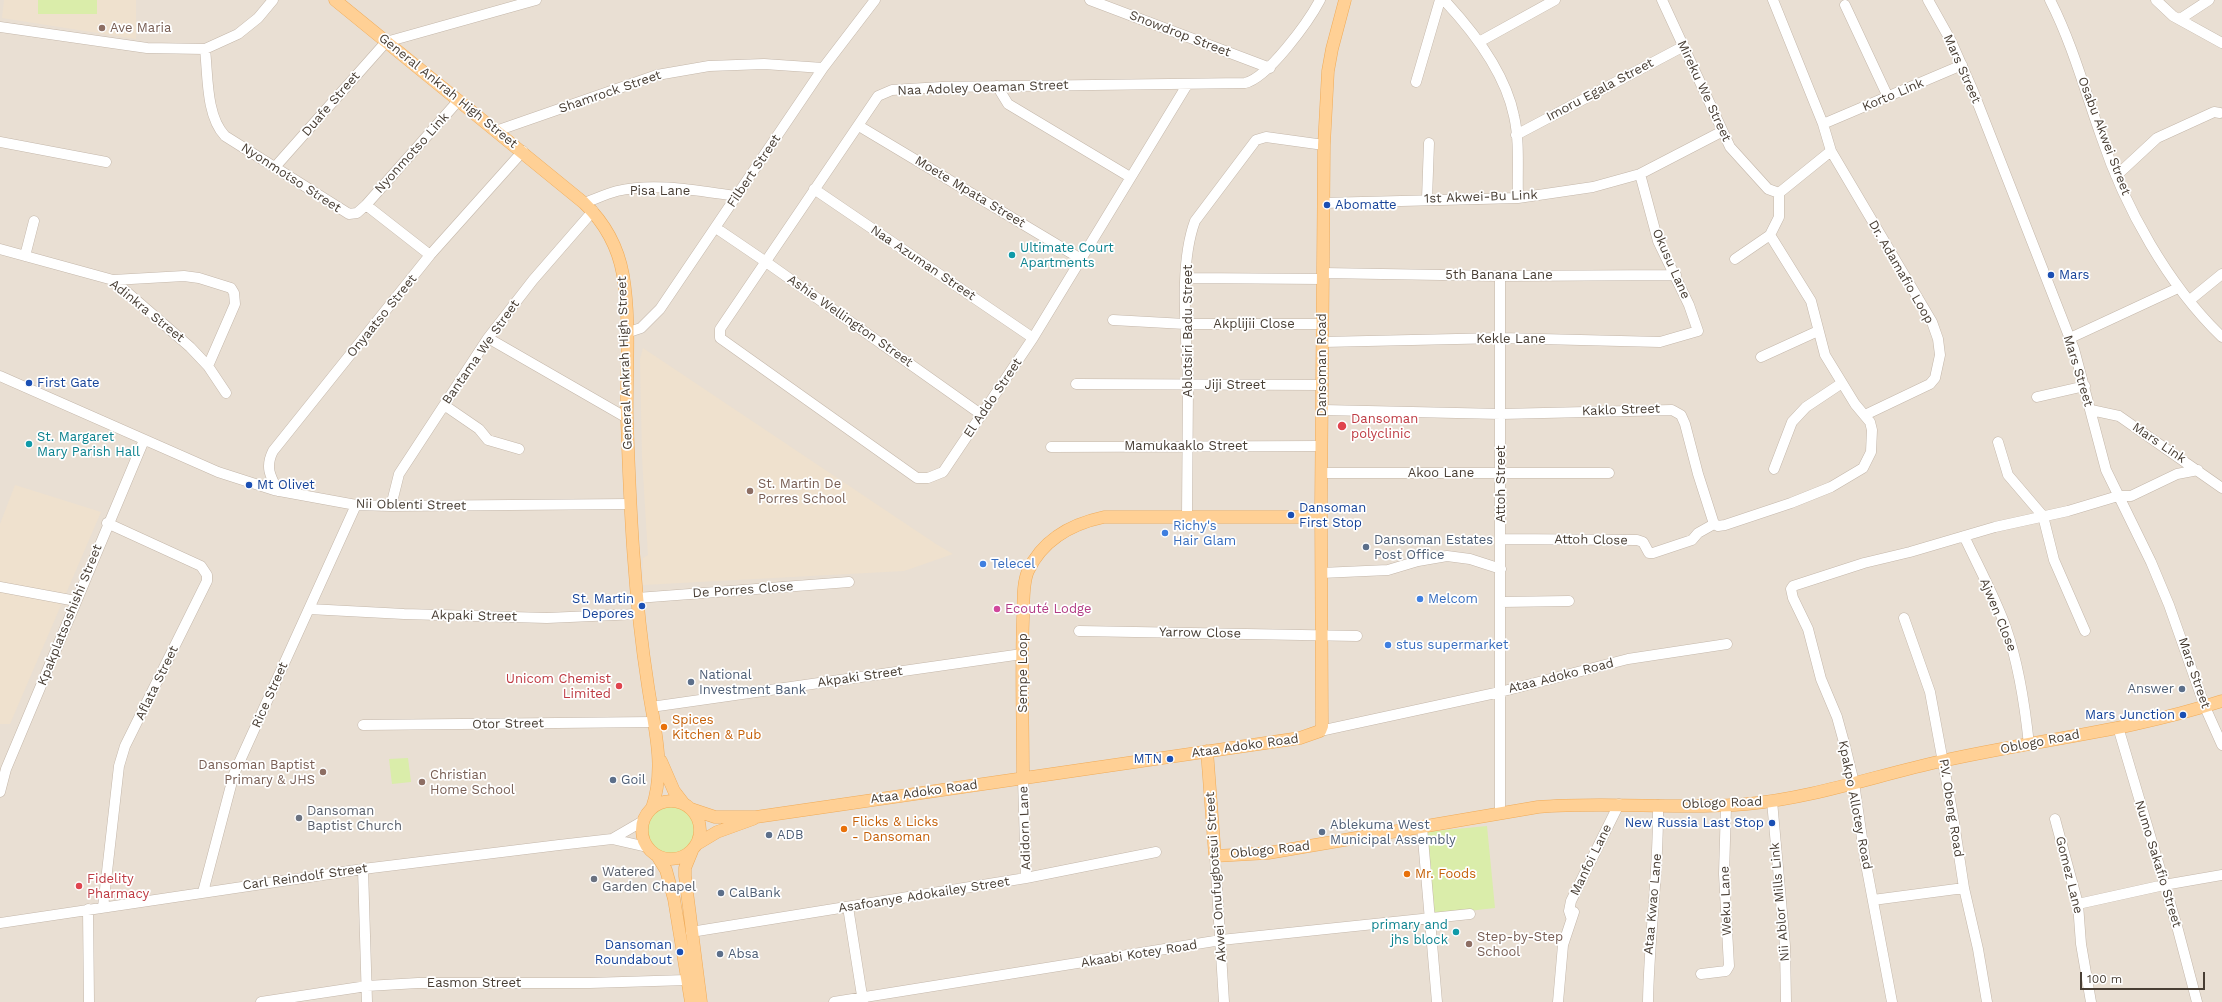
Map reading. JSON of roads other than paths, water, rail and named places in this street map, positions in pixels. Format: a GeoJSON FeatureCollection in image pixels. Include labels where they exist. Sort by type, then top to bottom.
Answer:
{"type":"FeatureCollection","features":[{"type":"Feature","properties":{"kind":"main road","name":"General Ankrah High Street"},"geometry":{"type":"LineString","coordinates":[[335,0],[584,202],[594,211],[616,249],[624,282],[627,418],[638,614],[660,759],[674,792],[688,807]]}},
{"type":"Feature","properties":{"kind":"main road","name":"Dansoman Road"},"geometry":{"type":"LineString","coordinates":[[1320,732],[1322,726],[1321,517],[1324,145],[1328,71],[1332,49],[1345,0]]}},
{"type":"Feature","properties":{"kind":"main road","name":"Sempe Loop"},"geometry":{"type":"LineString","coordinates":[[1023,778],[1022,654],[1025,587],[1028,572],[1042,552],[1059,534],[1072,526],[1104,517],[1321,517]]}},
{"type":"Feature","properties":{"kind":"main road","name":"Oblogo Road"},"geometry":{"type":"LineString","coordinates":[[1216,856],[1268,853],[1500,812],[1559,805],[1619,804],[1726,806],[1772,801],[1943,761],[2118,727],[2205,707],[2222,701]]}},
{"type":"Feature","properties":{"kind":"main road","name":"Ataa Adoko Road"},"geometry":{"type":"LineString","coordinates":[[688,807],[715,817],[756,817],[1300,738],[1320,732]]}},
{"type":"Feature","properties":{"kind":"main road","name":"Akwei Onufugbotsui Street"},"geometry":{"type":"LineString","coordinates":[[1207,751],[1216,856]]}},
{"type":"Feature","properties":{"kind":"main road","name":"General Ankrah High Street"},"geometry":{"type":"LineString","coordinates":[[652,808],[657,793],[660,759]]}},
{"type":"Feature","properties":{"kind":"main road"},"geometry":{"type":"LineString","coordinates":[[691,1002],[668,877],[658,856],[647,847],[642,836],[643,821],[652,808],[665,802],[674,801],[688,807],[700,826],[694,847],[685,868],[691,932],[701,1002]]}},
{"type":"Feature","properties":{"kind":"main road","name":"Ataa Adoko Road"},"geometry":{"type":"LineString","coordinates":[[694,847],[717,832],[745,823],[756,817]]}},
{"type":"Feature","properties":{"kind":"main road"},"geometry":{"type":"LineString","coordinates":[[658,856],[676,859],[694,847]]}},
{"type":"Feature","properties":{"kind":"street"},"geometry":{"type":"LineString","coordinates":[[0,27],[147,48],[205,49],[238,34],[258,18],[273,0]]}},
{"type":"Feature","properties":{"kind":"street"},"geometry":{"type":"LineString","coordinates":[[386,42],[536,0]]}},
{"type":"Feature","properties":{"kind":"street","name":"Filbert Street"},"geometry":{"type":"LineString","coordinates":[[626,333],[641,328],[651,320],[716,228],[823,68],[874,0]]}},
{"type":"Feature","properties":{"kind":"street","name":"Snowdrop Street"},"geometry":{"type":"LineString","coordinates":[[1090,0],[1270,68]]}},
{"type":"Feature","properties":{"kind":"street","name":"Naa Adoley Oeaman Street"},"geometry":{"type":"LineString","coordinates":[[720,329],[878,96],[892,90],[942,87],[1187,85],[1253,82],[1270,68],[1310,17],[1320,0]]}},
{"type":"Feature","properties":{"kind":"street"},"geometry":{"type":"LineString","coordinates":[[1416,82],[1440,0]]}},
{"type":"Feature","properties":{"kind":"street"},"geometry":{"type":"LineString","coordinates":[[1444,0],[1479,42],[1508,96],[1516,134],[1518,198]]}},
{"type":"Feature","properties":{"kind":"street"},"geometry":{"type":"LineString","coordinates":[[1479,42],[1555,0]]}},
{"type":"Feature","properties":{"kind":"street","name":"Mireku We Street"},"geometry":{"type":"LineString","coordinates":[[1662,0],[1722,132],[1734,153],[1755,172],[1768,188],[1779,193]]}},
{"type":"Feature","properties":{"kind":"street","name":"Dr. Adamafio Loop"},"geometry":{"type":"LineString","coordinates":[[1773,0],[1823,124],[1831,151],[1932,322],[1939,344],[1940,355],[1938,366],[1935,378],[1930,384],[1865,415]]}},
{"type":"Feature","properties":{"kind":"street","name":"Mars Street"},"geometry":{"type":"LineString","coordinates":[[1928,0],[1962,65],[2068,339],[2074,349],[2106,470],[2151,562],[2169,605],[2205,707],[2222,745]]}},
{"type":"Feature","properties":{"kind":"street","name":"Osabu Akwei Street"},"geometry":{"type":"LineString","coordinates":[[2050,0],[2065,34],[2116,176],[2144,233],[2178,288],[2222,337]]}},
{"type":"Feature","properties":{"kind":"street"},"geometry":{"type":"LineString","coordinates":[[2156,0],[2173,16],[2222,44]]}},
{"type":"Feature","properties":{"kind":"street"},"geometry":{"type":"LineString","coordinates":[[2180,19],[2209,0]]}},
{"type":"Feature","properties":{"kind":"street"},"geometry":{"type":"LineString","coordinates":[[1845,5],[1888,97]]}},
{"type":"Feature","properties":{"kind":"street","name":"Duafe Street"},"geometry":{"type":"LineString","coordinates":[[275,167],[386,42]]}},
{"type":"Feature","properties":{"kind":"street","name":"Imoru Egala Street"},"geometry":{"type":"LineString","coordinates":[[1516,134],[1684,46]]}},
{"type":"Feature","properties":{"kind":"street","name":"Nyonmotso Street"},"geometry":{"type":"LineString","coordinates":[[205,49],[213,117],[217,128],[225,136],[275,167],[342,212],[357,214],[366,205]]}},
{"type":"Feature","properties":{"kind":"street","name":"Shamrock Street"},"geometry":{"type":"LineString","coordinates":[[496,131],[657,75],[709,66],[764,64],[823,68]]}},
{"type":"Feature","properties":{"kind":"street","name":"Korto Link"},"geometry":{"type":"LineString","coordinates":[[1823,124],[1962,65]]}},
{"type":"Feature","properties":{"kind":"street","name":"El Addo Street"},"geometry":{"type":"LineString","coordinates":[[720,329],[720,338],[725,343],[789,386],[917,478],[928,478],[943,472],[1033,338],[1187,85]]}},
{"type":"Feature","properties":{"kind":"street"},"geometry":{"type":"LineString","coordinates":[[997,86],[1008,104],[1130,177]]}},
{"type":"Feature","properties":{"kind":"street","name":"Nyonmotso Link"},"geometry":{"type":"LineString","coordinates":[[366,205],[458,101]]}},
{"type":"Feature","properties":{"kind":"street"},"geometry":{"type":"LineString","coordinates":[[2116,176],[2157,138],[2214,112],[2220,113]]}},
{"type":"Feature","properties":{"kind":"street","name":"Moete Mpata Street"},"geometry":{"type":"LineString","coordinates":[[859,126],[1081,259]]}},
{"type":"Feature","properties":{"kind":"street","name":"1st Akwei-Bu Link"},"geometry":{"type":"LineString","coordinates":[[1323,202],[1518,198],[1593,187],[1640,174],[1722,132]]}},
{"type":"Feature","properties":{"kind":"street","name":"Ablotsiri Badu Street"},"geometry":{"type":"LineString","coordinates":[[1187,517],[1186,446],[1188,385],[1185,324],[1190,236],[1195,221],[1256,140],[1266,137],[1324,145]]}},
{"type":"Feature","properties":{"kind":"street"},"geometry":{"type":"LineString","coordinates":[[0,142],[106,162]]}},
{"type":"Feature","properties":{"kind":"street"},"geometry":{"type":"LineString","coordinates":[[1427,199],[1429,143]]}},
{"type":"Feature","properties":{"kind":"street","name":"Onyaatso Street"},"geometry":{"type":"LineString","coordinates":[[278,490],[270,476],[268,467],[268,460],[273,451],[430,255],[523,151]]}},
{"type":"Feature","properties":{"kind":"street"},"geometry":{"type":"LineString","coordinates":[[1735,259],[1770,235],[1780,217],[1779,193],[1831,151]]}},
{"type":"Feature","properties":{"kind":"street","name":"Okusu Lane"},"geometry":{"type":"LineString","coordinates":[[1640,174],[1658,241],[1676,275],[1698,331]]}},
{"type":"Feature","properties":{"kind":"street","name":"Pisa Lane"},"geometry":{"type":"LineString","coordinates":[[584,202],[617,191],[642,189],[685,189],[736,196]]}},
{"type":"Feature","properties":{"kind":"street","name":"Naa Azuman Street"},"geometry":{"type":"LineString","coordinates":[[814,189],[1033,338]]}},
{"type":"Feature","properties":{"kind":"street"},"geometry":{"type":"LineString","coordinates":[[366,205],[430,255]]}},
{"type":"Feature","properties":{"kind":"street","name":"Bantama We Street"},"geometry":{"type":"LineString","coordinates":[[391,506],[399,474],[488,338],[533,280],[594,211]]}},
{"type":"Feature","properties":{"kind":"street"},"geometry":{"type":"LineString","coordinates":[[26,256],[34,220]]}},
{"type":"Feature","properties":{"kind":"street","name":"Ashie Wellington Street"},"geometry":{"type":"LineString","coordinates":[[716,228],[982,416]]}},
{"type":"Feature","properties":{"kind":"street"},"geometry":{"type":"LineString","coordinates":[[1714,524],[1718,526],[1725,525],[1817,493],[1855,475],[1863,468],[1871,452],[1871,426],[1825,355],[1818,331],[1817,318],[1811,301],[1770,235]]}},
{"type":"Feature","properties":{"kind":"street","name":"Adinkra Street"},"geometry":{"type":"LineString","coordinates":[[0,249],[113,280],[167,326],[208,366],[226,393]]}},
{"type":"Feature","properties":{"kind":"street"},"geometry":{"type":"LineString","coordinates":[[2190,300],[2222,274]]}},
{"type":"Feature","properties":{"kind":"street","name":"5th Banana Lane"},"geometry":{"type":"LineString","coordinates":[[1187,278],[1676,275]]}},
{"type":"Feature","properties":{"kind":"street"},"geometry":{"type":"LineString","coordinates":[[113,280],[184,276],[199,278],[231,288],[234,293],[235,304],[208,366]]}},
{"type":"Feature","properties":{"kind":"street","name":"Attoh Street"},"geometry":{"type":"LineString","coordinates":[[1500,276],[1500,812]]}},
{"type":"Feature","properties":{"kind":"street"},"geometry":{"type":"LineString","coordinates":[[2068,339],[2178,288]]}},
{"type":"Feature","properties":{"kind":"street","name":"Akplijii Close"},"geometry":{"type":"LineString","coordinates":[[1114,320],[1185,324],[1322,324]]}},
{"type":"Feature","properties":{"kind":"street","name":"Kekle Lane"},"geometry":{"type":"LineString","coordinates":[[1323,342],[1501,338],[1660,342],[1698,331]]}},
{"type":"Feature","properties":{"kind":"street"},"geometry":{"type":"LineString","coordinates":[[1761,357],[1818,331]]}},
{"type":"Feature","properties":{"kind":"street"},"geometry":{"type":"LineString","coordinates":[[488,338],[627,418]]}},
{"type":"Feature","properties":{"kind":"street","name":"Nii Oblenti Street"},"geometry":{"type":"LineString","coordinates":[[0,376],[218,472],[278,490],[356,505],[631,504]]}},
{"type":"Feature","properties":{"kind":"street"},"geometry":{"type":"LineString","coordinates":[[1774,468],[1792,422],[1806,407],[1842,383]]}},
{"type":"Feature","properties":{"kind":"street","name":"Jiji Street"},"geometry":{"type":"LineString","coordinates":[[1076,384],[1323,385]]}},
{"type":"Feature","properties":{"kind":"street"},"geometry":{"type":"LineString","coordinates":[[2037,397],[2085,386]]}},
{"type":"Feature","properties":{"kind":"street"},"geometry":{"type":"LineString","coordinates":[[444,405],[479,429],[488,440],[519,449]]}},
{"type":"Feature","properties":{"kind":"street","name":"Kaklo Street"},"geometry":{"type":"LineString","coordinates":[[1323,410],[1501,414],[1672,410],[1680,415],[1685,424],[1698,474],[1714,524]]}},
{"type":"Feature","properties":{"kind":"street","name":"Mars Link"},"geometry":{"type":"LineString","coordinates":[[2090,410],[2119,416],[2222,488]]}},
{"type":"Feature","properties":{"kind":"street","name":"Kpakplatsoshishi Street"},"geometry":{"type":"LineString","coordinates":[[0,792],[6,769],[107,523],[144,440]]}},
{"type":"Feature","properties":{"kind":"street"},"geometry":{"type":"LineString","coordinates":[[1998,442],[2008,475],[2043,516],[2054,560],[2085,631]]}},
{"type":"Feature","properties":{"kind":"street","name":"Mamukaaklo Street"},"geometry":{"type":"LineString","coordinates":[[1051,447],[1322,446]]}},
{"type":"Feature","properties":{"kind":"street"},"geometry":{"type":"LineString","coordinates":[[1964,536],[2068,511],[2118,496],[2131,496],[2177,474],[2198,470]]}},
{"type":"Feature","properties":{"kind":"street","name":"Akoo Lane"},"geometry":{"type":"LineString","coordinates":[[1322,473],[1608,473]]}},
{"type":"Feature","properties":{"kind":"street","name":"Rice Street"},"geometry":{"type":"LineString","coordinates":[[203,892],[234,774],[356,505]]}},
{"type":"Feature","properties":{"kind":"street","name":"Aflata Street"},"geometry":{"type":"LineString","coordinates":[[103,907],[119,766],[126,746],[207,581],[207,575],[200,566],[107,523]]}},
{"type":"Feature","properties":{"kind":"street","name":"Attoh Close"},"geometry":{"type":"LineString","coordinates":[[1501,539],[1637,540],[1642,542],[1647,552],[1652,553],[1692,540],[1698,533],[1714,524]]}},
{"type":"Feature","properties":{"kind":"street","name":"Kpakpo Allotey Road"},"geometry":{"type":"LineString","coordinates":[[1892,1002],[1873,900],[1854,783],[1837,717],[1820,679],[1808,629],[1791,592],[1794,586],[1830,574],[1964,536]]}},
{"type":"Feature","properties":{"kind":"street","name":"Ajwen Close"},"geometry":{"type":"LineString","coordinates":[[1964,536],[2006,627],[2012,647],[2025,708],[2029,745]]}},
{"type":"Feature","properties":{"kind":"street"},"geometry":{"type":"LineString","coordinates":[[1321,573],[1388,570],[1418,561],[1447,556],[1470,558],[1501,569]]}},
{"type":"Feature","properties":{"kind":"street","name":"De Porres Close"},"geometry":{"type":"LineString","coordinates":[[637,598],[850,582]]}},
{"type":"Feature","properties":{"kind":"street"},"geometry":{"type":"LineString","coordinates":[[0,587],[76,601]]}},
{"type":"Feature","properties":{"kind":"street"},"geometry":{"type":"LineString","coordinates":[[1501,602],[1569,602]]}},
{"type":"Feature","properties":{"kind":"street","name":"Akpaki Street"},"geometry":{"type":"LineString","coordinates":[[309,609],[404,614],[547,618],[638,614]]}},
{"type":"Feature","properties":{"kind":"street","name":"P.V. Obeng Road"},"geometry":{"type":"LineString","coordinates":[[1904,618],[1930,692],[1964,888],[1978,949],[1987,1002]]}},
{"type":"Feature","properties":{"kind":"street","name":"Yarrow Close"},"geometry":{"type":"LineString","coordinates":[[1079,631],[1322,634],[1357,636]]}},
{"type":"Feature","properties":{"kind":"street","name":"Ataa Adoko Road"},"geometry":{"type":"LineString","coordinates":[[1320,732],[1500,692],[1628,659],[1727,644]]}},
{"type":"Feature","properties":{"kind":"street","name":"Akpaki Street"},"geometry":{"type":"LineString","coordinates":[[651,707],[1022,654]]}},
{"type":"Feature","properties":{"kind":"street","name":"Otor Street"},"geometry":{"type":"LineString","coordinates":[[363,725],[654,722]]}},
{"type":"Feature","properties":{"kind":"street","name":"Numo Sakafio Street"},"geometry":{"type":"LineString","coordinates":[[2118,727],[2178,930],[2196,1002]]}},
{"type":"Feature","properties":{"kind":"street","name":"Adidorn Lane"},"geometry":{"type":"LineString","coordinates":[[1023,778],[1026,878]]}},
{"type":"Feature","properties":{"kind":"street","name":"Nii Ablor Mills Link"},"geometry":{"type":"LineString","coordinates":[[1772,801],[1785,946],[1786,1002]]}},
{"type":"Feature","properties":{"kind":"street","name":"Manfoi Lane"},"geometry":{"type":"LineString","coordinates":[[1558,1002],[1563,945],[1573,912],[1569,910],[1619,804]]}},
{"type":"Feature","properties":{"kind":"street","name":"Ataa Kwao Lane"},"geometry":{"type":"LineString","coordinates":[[1648,1002],[1648,957],[1656,881],[1658,805]]}},
{"type":"Feature","properties":{"kind":"street","name":"Weku Lane"},"geometry":{"type":"LineString","coordinates":[[1701,974],[1720,973],[1726,971],[1728,966],[1724,874],[1726,806]]}},
{"type":"Feature","properties":{"kind":"street","name":"Gomez Lane"},"geometry":{"type":"LineString","coordinates":[[2055,819],[2078,904],[2081,944],[2091,1002]]}},
{"type":"Feature","properties":{"kind":"street","name":"Carl Reindolf Street"},"geometry":{"type":"LineString","coordinates":[[612,839],[643,821]]}},
{"type":"Feature","properties":{"kind":"street"},"geometry":{"type":"LineString","coordinates":[[1422,827],[1437,1002]]}},
{"type":"Feature","properties":{"kind":"street","name":"Carl Reindolf Street"},"geometry":{"type":"LineString","coordinates":[[0,923],[363,869],[612,839],[647,847]]}},
{"type":"Feature","properties":{"kind":"street","name":"Asafoanye Adokailey Street"},"geometry":{"type":"LineString","coordinates":[[691,932],[1026,878],[1156,852]]}},
{"type":"Feature","properties":{"kind":"street","name":"Akwei Onufugbotsui Street"},"geometry":{"type":"LineString","coordinates":[[1216,856],[1224,1002]]}},
{"type":"Feature","properties":{"kind":"street"},"geometry":{"type":"LineString","coordinates":[[363,869],[367,1002]]}},
{"type":"Feature","properties":{"kind":"street"},"geometry":{"type":"LineString","coordinates":[[2078,904],[2164,885],[2222,875]]}},
{"type":"Feature","properties":{"kind":"street"},"geometry":{"type":"LineString","coordinates":[[1873,900],[1964,888]]}},
{"type":"Feature","properties":{"kind":"street"},"geometry":{"type":"LineString","coordinates":[[848,907],[863,1000]]}},
{"type":"Feature","properties":{"kind":"street"},"geometry":{"type":"LineString","coordinates":[[88,909],[89,1002]]}},
{"type":"Feature","properties":{"kind":"street","name":"Akaabi Kotey Road"},"geometry":{"type":"LineString","coordinates":[[834,1002],[863,1000],[1221,940],[1470,914]]}},
{"type":"Feature","properties":{"kind":"street","name":"Easmon Street"},"geometry":{"type":"LineString","coordinates":[[262,1002],[367,986],[418,983],[590,983],[687,980]]}},
{"type":"Feature","properties":{"kind":"place","name":"Ave Maria"},"geometry":{"type":"Point","coordinates":[102,28]}},
{"type":"Feature","properties":{"kind":"place","name":"Abomatte"},"geometry":{"type":"Point","coordinates":[1327,205]}},
{"type":"Feature","properties":{"kind":"place","name":"Ultimate Court Apartments"},"geometry":{"type":"Point","coordinates":[1012,255]}},
{"type":"Feature","properties":{"kind":"place","name":"Mars"},"geometry":{"type":"Point","coordinates":[2051,275]}},
{"type":"Feature","properties":{"kind":"place","name":"First Gate"},"geometry":{"type":"Point","coordinates":[29,383]}},
{"type":"Feature","properties":{"kind":"place","name":"Dansoman polyclinic"},"geometry":{"type":"Point","coordinates":[1342,426]}},
{"type":"Feature","properties":{"kind":"place","name":"St. Margaret Mary Parish Hall"},"geometry":{"type":"Point","coordinates":[29,444]}},
{"type":"Feature","properties":{"kind":"place","name":"Mt Olivet"},"geometry":{"type":"Point","coordinates":[249,485]}},
{"type":"Feature","properties":{"kind":"place","name":"St. Martin De Porres School"},"geometry":{"type":"Point","coordinates":[750,491]}},
{"type":"Feature","properties":{"kind":"place","name":"Dansoman First Stop"},"geometry":{"type":"Point","coordinates":[1291,515]}},
{"type":"Feature","properties":{"kind":"place","name":"Richy's Hair Glam"},"geometry":{"type":"Point","coordinates":[1165,533]}},
{"type":"Feature","properties":{"kind":"place","name":"Dansoman Estates Post Office"},"geometry":{"type":"Point","coordinates":[1366,547]}},
{"type":"Feature","properties":{"kind":"place","name":"Telecel"},"geometry":{"type":"Point","coordinates":[983,564]}},
{"type":"Feature","properties":{"kind":"place","name":"Melcom"},"geometry":{"type":"Point","coordinates":[1420,599]}},
{"type":"Feature","properties":{"kind":"place","name":"St. Martin Depores"},"geometry":{"type":"Point","coordinates":[642,606]}},
{"type":"Feature","properties":{"kind":"place","name":"Ecouté Lodge"},"geometry":{"type":"Point","coordinates":[997,609]}},
{"type":"Feature","properties":{"kind":"place","name":"stus supermarket"},"geometry":{"type":"Point","coordinates":[1388,645]}},
{"type":"Feature","properties":{"kind":"place","name":"National Investment Bank"},"geometry":{"type":"Point","coordinates":[691,682]}},
{"type":"Feature","properties":{"kind":"place","name":"Unicom Chemist Limited"},"geometry":{"type":"Point","coordinates":[619,686]}},
{"type":"Feature","properties":{"kind":"place","name":"Answer"},"geometry":{"type":"Point","coordinates":[2182,689]}},
{"type":"Feature","properties":{"kind":"place","name":"Mars Junction"},"geometry":{"type":"Point","coordinates":[2183,715]}},
{"type":"Feature","properties":{"kind":"place","name":"Spices Kitchen & Pub"},"geometry":{"type":"Point","coordinates":[664,727]}},
{"type":"Feature","properties":{"kind":"place","name":"MTN"},"geometry":{"type":"Point","coordinates":[1170,759]}},
{"type":"Feature","properties":{"kind":"place","name":"Dansoman Baptist Primary & JHS"},"geometry":{"type":"Point","coordinates":[323,772]}},
{"type":"Feature","properties":{"kind":"place","name":"Goil"},"geometry":{"type":"Point","coordinates":[613,780]}},
{"type":"Feature","properties":{"kind":"place","name":"Christian Home School"},"geometry":{"type":"Point","coordinates":[422,782]}},
{"type":"Feature","properties":{"kind":"place","name":"Dansoman Baptist Church"},"geometry":{"type":"Point","coordinates":[299,818]}},
{"type":"Feature","properties":{"kind":"place","name":"New Russia Last Stop"},"geometry":{"type":"Point","coordinates":[1772,823]}},
{"type":"Feature","properties":{"kind":"place","name":"Flicks & Licks - Dansoman"},"geometry":{"type":"Point","coordinates":[844,829]}},
{"type":"Feature","properties":{"kind":"place","name":"Ablekuma West Municipal Assembly"},"geometry":{"type":"Point","coordinates":[1322,832]}},
{"type":"Feature","properties":{"kind":"place","name":"ADB"},"geometry":{"type":"Point","coordinates":[769,835]}},
{"type":"Feature","properties":{"kind":"place","name":"Mr. Foods"},"geometry":{"type":"Point","coordinates":[1407,874]}},
{"type":"Feature","properties":{"kind":"place","name":"Watered Garden Chapel"},"geometry":{"type":"Point","coordinates":[594,879]}},
{"type":"Feature","properties":{"kind":"place","name":"Fidelity Pharmacy"},"geometry":{"type":"Point","coordinates":[79,886]}},
{"type":"Feature","properties":{"kind":"place","name":"CalBank"},"geometry":{"type":"Point","coordinates":[721,893]}},
{"type":"Feature","properties":{"kind":"place","name":"primary and jhs block"},"geometry":{"type":"Point","coordinates":[1456,932]}},
{"type":"Feature","properties":{"kind":"place","name":"Step-by-Step School"},"geometry":{"type":"Point","coordinates":[1469,944]}},
{"type":"Feature","properties":{"kind":"place","name":"Dansoman Roundabout"},"geometry":{"type":"Point","coordinates":[680,952]}},
{"type":"Feature","properties":{"kind":"place","name":"Absa"},"geometry":{"type":"Point","coordinates":[720,954]}}]}
